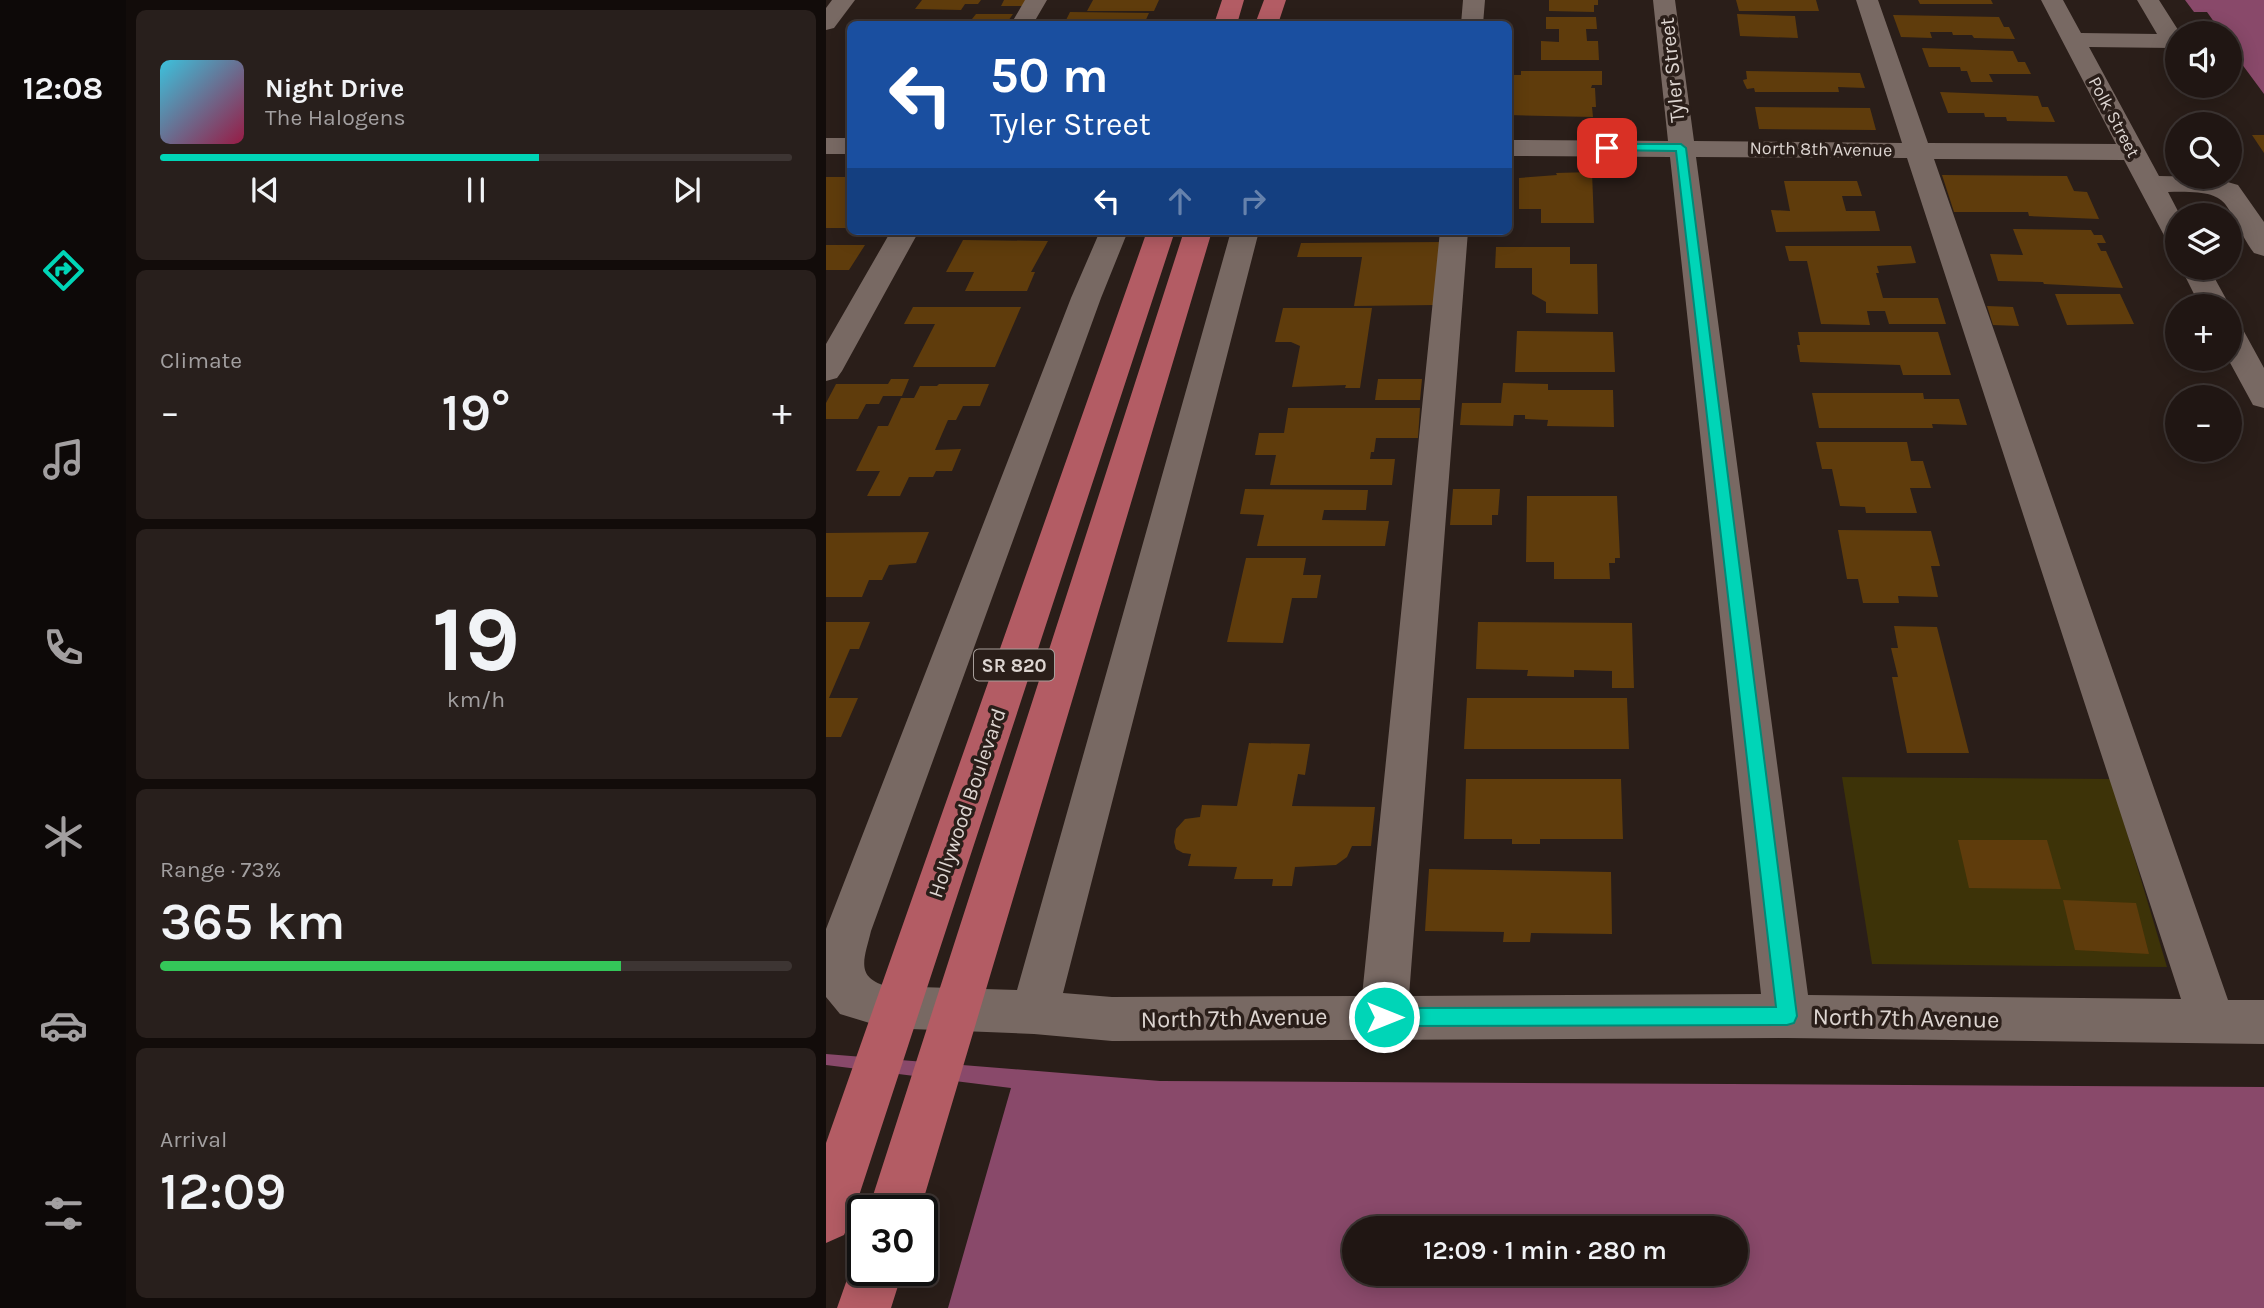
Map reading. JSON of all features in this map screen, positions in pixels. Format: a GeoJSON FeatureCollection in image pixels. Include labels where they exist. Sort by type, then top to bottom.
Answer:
{"type":"FeatureCollection","features":[{"type":"Feature","properties":{"kind":"main road"},"geometry":{"type":"LineString","coordinates":[[1227,21],[1234,0]]}},
{"type":"Feature","properties":{"kind":"main road"},"geometry":{"type":"LineString","coordinates":[[1268,21],[1275,0]]}},
{"type":"Feature","properties":{"kind":"main road","name":"Hollywood Boulevard"},"geometry":{"type":"LineString","coordinates":[[899,1195],[1177,239]]}},
{"type":"Feature","properties":{"kind":"main road","name":"Hollywood Boulevard"},"geometry":{"type":"LineString","coordinates":[[826,1217],[1177,239]]}},
{"type":"Feature","properties":{"kind":"main road"},"geometry":{"type":"LineString","coordinates":[[864,1308],[871,1286]]}},
{"type":"Feature","properties":{"kind":"street"},"geometry":{"type":"LineString","coordinates":[[826,23],[844,0]]}},
{"type":"Feature","properties":{"kind":"street"},"geometry":{"type":"LineString","coordinates":[[1024,21],[1036,0]]}},
{"type":"Feature","properties":{"kind":"street"},"geometry":{"type":"LineString","coordinates":[[1472,21],[1474,0]]}},
{"type":"Feature","properties":{"kind":"street","name":"Tyler Street"},"geometry":{"type":"LineString","coordinates":[[1664,0],[1787,1016]]}},
{"type":"Feature","properties":{"kind":"street"},"geometry":{"type":"LineString","coordinates":[[1867,0],[2211,1021]]}},
{"type":"Feature","properties":{"kind":"street","name":"Polk Street"},"geometry":{"type":"LineString","coordinates":[[2052,0],[2165,212]]}},
{"type":"Feature","properties":{"kind":"street"},"geometry":{"type":"LineString","coordinates":[[2073,40],[2173,41],[2148,0]]}},
{"type":"Feature","properties":{"kind":"street"},"geometry":{"type":"LineString","coordinates":[[826,146],[847,146]]}},
{"type":"Feature","properties":{"kind":"street","name":"North 8th Avenue"},"geometry":{"type":"LineString","coordinates":[[1512,148],[2133,152]]}},
{"type":"Feature","properties":{"kind":"street"},"geometry":{"type":"LineString","coordinates":[[2150,184],[2210,185],[2224,188],[2234,198],[2264,247]]}},
{"type":"Feature","properties":{"kind":"street"},"geometry":{"type":"LineString","coordinates":[[826,371],[903,235]]}},
{"type":"Feature","properties":{"kind":"street","name":"North 7th Avenue"},"geometry":{"type":"LineString","coordinates":[[1112,235],[1086,298],[848,931],[841,960],[843,983],[857,999],[886,1007],[1034,1012],[1112,1019],[1787,1016],[2264,1022]]}},
{"type":"Feature","properties":{"kind":"street"},"geometry":{"type":"LineString","coordinates":[[1034,1012],[1117,714],[1244,235]]}},
{"type":"Feature","properties":{"kind":"street"},"geometry":{"type":"LineString","coordinates":[[1384,1017],[1454,235]]}},
{"type":"Feature","properties":{"kind":"street"},"geometry":{"type":"LineString","coordinates":[[2242,356],[2264,398]]}},
{"type":"Feature","properties":{"kind":"shaded area"},"geometry":{"type":"Polygon","coordinates":[[[2185,0],[2264,0],[2264,94],[2242,64],[2242,21],[2213,21],[2207,12],[2194,12],[2185,0]]]}},
{"type":"Feature","properties":{"kind":"shaded area"},"geometry":{"type":"Polygon","coordinates":[[[1842,777],[2111,779],[2167,967],[1872,964],[1842,777]]]}},
{"type":"Feature","properties":{"kind":"shaded area"},"geometry":{"type":"Polygon","coordinates":[[[826,1054],[1160,1081],[2264,1087],[2264,1308],[826,1308],[826,1054]]]}},
{"type":"Feature","properties":{"kind":"pier"},"geometry":{"type":"Polygon","coordinates":[[[826,1065],[1011,1088],[948,1308],[826,1308],[826,1065]]]}},
{"type":"Feature","properties":{"kind":"building"},"geometry":{"type":"Polygon","coordinates":[[[922,0],[981,0],[978,4],[965,4],[961,10],[915,9],[922,0]]]}},
{"type":"Feature","properties":{"kind":"building"},"geometry":{"type":"Polygon","coordinates":[[[1004,0],[1026,0],[1023,6],[1001,6],[1004,0]]]}},
{"type":"Feature","properties":{"kind":"building"},"geometry":{"type":"Polygon","coordinates":[[[1093,0],[1159,0],[1154,11],[1087,11],[1093,0]]]}},
{"type":"Feature","properties":{"kind":"building"},"geometry":{"type":"Polygon","coordinates":[[[1549,0],[1598,0],[1598,5],[1594,5],[1594,12],[1549,11],[1549,0]]]}},
{"type":"Feature","properties":{"kind":"building"},"geometry":{"type":"Polygon","coordinates":[[[1736,0],[1816,0],[1819,11],[1739,11],[1736,0]]]}},
{"type":"Feature","properties":{"kind":"building"},"geometry":{"type":"Polygon","coordinates":[[[1918,0],[1991,0],[1993,4],[1920,4],[1918,0]]]}},
{"type":"Feature","properties":{"kind":"building"},"geometry":{"type":"Polygon","coordinates":[[[1070,12],[1149,13],[1145,21],[1066,21],[1070,12]]]}},
{"type":"Feature","properties":{"kind":"building"},"geometry":{"type":"Polygon","coordinates":[[[976,14],[1013,14],[1008,21],[970,21],[976,14]]]}},
{"type":"Feature","properties":{"kind":"building"},"geometry":{"type":"Polygon","coordinates":[[[1737,14],[1795,16],[1798,38],[1740,36],[1737,14]]]}},
{"type":"Feature","properties":{"kind":"building"},"geometry":{"type":"Polygon","coordinates":[[[1893,15],[1999,17],[2004,27],[2009,27],[2015,39],[1974,38],[1972,35],[1953,35],[1952,32],[1930,32],[1932,38],[1901,37],[1893,15]]]}},
{"type":"Feature","properties":{"kind":"building"},"geometry":{"type":"Polygon","coordinates":[[[1546,17],[1596,17],[1597,29],[1586,29],[1587,41],[1598,41],[1599,60],[1541,60],[1541,41],[1559,42],[1559,29],[1546,29],[1546,17]]]}},
{"type":"Feature","properties":{"kind":"building"},"geometry":{"type":"Polygon","coordinates":[[[911,19],[963,20],[962,21],[909,21],[911,19]]]}},
{"type":"Feature","properties":{"kind":"building"},"geometry":{"type":"Polygon","coordinates":[[[1922,48],[2013,51],[2018,62],[2025,62],[2031,74],[1989,74],[1993,82],[1971,82],[1967,71],[1961,71],[1960,67],[1929,67],[1922,48]]]}},
{"type":"Feature","properties":{"kind":"building"},"geometry":{"type":"Polygon","coordinates":[[[1521,71],[1602,71],[1602,85],[1592,85],[1591,88],[1595,88],[1596,107],[1592,107],[1593,117],[1512,115],[1512,75],[1521,75],[1521,71]]]}},
{"type":"Feature","properties":{"kind":"building"},"geometry":{"type":"Polygon","coordinates":[[[1746,71],[1860,73],[1865,88],[1838,87],[1839,92],[1755,92],[1754,88],[1747,89],[1744,83],[1743,80],[1747,79],[1746,71]]]}},
{"type":"Feature","properties":{"kind":"building"},"geometry":{"type":"Polygon","coordinates":[[[1940,92],[2038,96],[2042,107],[2048,107],[2055,122],[2007,121],[2006,117],[1985,117],[1984,113],[1948,113],[1940,92]]]}},
{"type":"Feature","properties":{"kind":"building"},"geometry":{"type":"Polygon","coordinates":[[[1755,107],[1870,108],[1876,130],[1759,129],[1755,107]]]}},
{"type":"Feature","properties":{"kind":"building"},"geometry":{"type":"Polygon","coordinates":[[[2252,135],[2264,135],[2264,153],[2252,135]]]}},
{"type":"Feature","properties":{"kind":"building"},"geometry":{"type":"Polygon","coordinates":[[[1592,172],[1594,223],[1541,223],[1541,209],[1519,209],[1519,178],[1592,172]]]}},
{"type":"Feature","properties":{"kind":"building"},"geometry":{"type":"Polygon","coordinates":[[[1942,175],[2067,176],[2074,191],[2087,192],[2099,219],[2029,216],[2028,212],[1954,212],[1942,175]]]}},
{"type":"Feature","properties":{"kind":"building"},"geometry":{"type":"Polygon","coordinates":[[[826,177],[847,177],[847,228],[826,228],[826,177]]]}},
{"type":"Feature","properties":{"kind":"building"},"geometry":{"type":"Polygon","coordinates":[[[1784,181],[1857,181],[1862,196],[1842,196],[1846,211],[1875,211],[1880,231],[1776,232],[1771,210],[1790,211],[1784,181]]]}},
{"type":"Feature","properties":{"kind":"building"},"geometry":{"type":"Polygon","coordinates":[[[2013,229],[2091,230],[2094,235],[2102,235],[2106,243],[2097,243],[2101,251],[2106,251],[2123,288],[1998,281],[1990,254],[2023,255],[2013,229]]]}},
{"type":"Feature","properties":{"kind":"building"},"geometry":{"type":"Polygon","coordinates":[[[963,240],[1048,241],[1031,272],[1035,272],[1027,291],[965,291],[974,272],[946,272],[963,240]]]}},
{"type":"Feature","properties":{"kind":"building"},"geometry":{"type":"Polygon","coordinates":[[[1441,242],[1436,305],[1354,306],[1362,257],[1297,257],[1301,243],[1441,242]]]}},
{"type":"Feature","properties":{"kind":"building"},"geometry":{"type":"Polygon","coordinates":[[[826,245],[865,245],[849,270],[826,270],[826,245]]]}},
{"type":"Feature","properties":{"kind":"building"},"geometry":{"type":"Polygon","coordinates":[[[1785,246],[1911,246],[1916,263],[1877,266],[1879,273],[1876,273],[1883,298],[1938,298],[1946,324],[1889,324],[1885,311],[1867,311],[1870,325],[1821,324],[1807,261],[1789,261],[1785,246]]]}},
{"type":"Feature","properties":{"kind":"building"},"geometry":{"type":"Polygon","coordinates":[[[1496,247],[1570,247],[1570,264],[1597,264],[1598,314],[1546,313],[1546,302],[1532,294],[1532,268],[1495,268],[1496,247]]]}},
{"type":"Feature","properties":{"kind":"building"},"geometry":{"type":"Polygon","coordinates":[[[2055,294],[2120,294],[2134,324],[2067,325],[2055,294]]]}},
{"type":"Feature","properties":{"kind":"building"},"geometry":{"type":"Polygon","coordinates":[[[1987,306],[2013,307],[2019,326],[1993,325],[1987,306]]]}},
{"type":"Feature","properties":{"kind":"building"},"geometry":{"type":"Polygon","coordinates":[[[913,307],[1021,307],[995,367],[913,367],[935,324],[904,324],[913,307]]]}},
{"type":"Feature","properties":{"kind":"building"},"geometry":{"type":"Polygon","coordinates":[[[1283,308],[1372,308],[1360,388],[1345,388],[1346,385],[1292,387],[1300,346],[1291,342],[1275,342],[1283,308]]]}},
{"type":"Feature","properties":{"kind":"building"},"geometry":{"type":"Polygon","coordinates":[[[1517,331],[1613,332],[1615,372],[1515,372],[1517,331]]]}},
{"type":"Feature","properties":{"kind":"building"},"geometry":{"type":"Polygon","coordinates":[[[1798,332],[1938,332],[1951,375],[1903,375],[1900,365],[1800,362],[1798,332]]]}},
{"type":"Feature","properties":{"kind":"building"},"geometry":{"type":"Polygon","coordinates":[[[891,379],[909,379],[902,396],[883,396],[879,404],[866,404],[858,419],[826,419],[826,403],[836,384],[888,384],[891,379]]]}},
{"type":"Feature","properties":{"kind":"building"},"geometry":{"type":"Polygon","coordinates":[[[1378,379],[1422,379],[1420,400],[1375,400],[1378,379]]]}},
{"type":"Feature","properties":{"kind":"building"},"geometry":{"type":"Polygon","coordinates":[[[1503,383],[1548,384],[1548,390],[1613,390],[1614,427],[1547,426],[1548,420],[1525,419],[1525,415],[1514,415],[1513,426],[1460,425],[1462,403],[1501,403],[1503,383]]]}},
{"type":"Feature","properties":{"kind":"building"},"geometry":{"type":"Polygon","coordinates":[[[989,384],[980,406],[963,406],[956,420],[948,420],[935,450],[961,449],[952,471],[936,471],[933,477],[909,477],[900,496],[867,496],[880,471],[856,471],[878,426],[888,426],[901,398],[914,398],[920,386],[989,384]]]}},
{"type":"Feature","properties":{"kind":"building"},"geometry":{"type":"Polygon","coordinates":[[[1812,393],[1923,393],[1924,399],[1959,399],[1967,425],[1932,424],[1933,428],[1819,428],[1812,393]]]}},
{"type":"Feature","properties":{"kind":"building"},"geometry":{"type":"Polygon","coordinates":[[[1288,408],[1420,408],[1418,438],[1376,438],[1370,459],[1395,459],[1392,485],[1270,485],[1276,455],[1255,455],[1259,433],[1284,433],[1288,408]]]}},
{"type":"Feature","properties":{"kind":"building"},"geometry":{"type":"Polygon","coordinates":[[[1816,442],[1907,442],[1911,461],[1923,461],[1931,488],[1910,488],[1917,513],[1866,513],[1865,507],[1840,506],[1832,469],[1822,469],[1816,442]]]}},
{"type":"Feature","properties":{"kind":"building"},"geometry":{"type":"Polygon","coordinates":[[[1245,489],[1368,490],[1366,510],[1324,510],[1322,520],[1389,521],[1385,546],[1257,546],[1264,515],[1240,514],[1245,489]]]}},
{"type":"Feature","properties":{"kind":"building"},"geometry":{"type":"Polygon","coordinates":[[[1453,489],[1500,489],[1498,515],[1492,515],[1492,525],[1450,525],[1453,489]]]}},
{"type":"Feature","properties":{"kind":"building"},"geometry":{"type":"Polygon","coordinates":[[[1527,496],[1617,496],[1620,558],[1615,558],[1615,563],[1609,563],[1610,579],[1554,579],[1554,562],[1526,562],[1527,496]]]}},
{"type":"Feature","properties":{"kind":"building"},"geometry":{"type":"Polygon","coordinates":[[[1838,530],[1931,531],[1940,566],[1931,566],[1938,597],[1898,596],[1899,603],[1863,603],[1858,579],[1847,579],[1838,530]]]}},
{"type":"Feature","properties":{"kind":"building"},"geometry":{"type":"Polygon","coordinates":[[[929,532],[916,563],[889,565],[882,580],[869,580],[862,597],[826,597],[826,533],[929,532]]]}},
{"type":"Feature","properties":{"kind":"building"},"geometry":{"type":"Polygon","coordinates":[[[1246,558],[1306,558],[1303,575],[1321,575],[1317,598],[1292,598],[1283,643],[1227,642],[1246,558]]]}},
{"type":"Feature","properties":{"kind":"building"},"geometry":{"type":"Polygon","coordinates":[[[826,622],[870,622],[859,649],[850,649],[829,698],[858,698],[841,737],[826,737],[826,622]]]}},
{"type":"Feature","properties":{"kind":"building"},"geometry":{"type":"Polygon","coordinates":[[[1478,622],[1632,623],[1634,688],[1612,688],[1612,671],[1574,670],[1574,677],[1527,676],[1528,670],[1476,669],[1478,622]]]}},
{"type":"Feature","properties":{"kind":"building"},"geometry":{"type":"Polygon","coordinates":[[[1894,626],[1937,627],[1969,753],[1907,753],[1892,677],[1898,677],[1891,648],[1898,648],[1894,626]]]}},
{"type":"Feature","properties":{"kind":"building"},"geometry":{"type":"Polygon","coordinates":[[[1467,698],[1627,698],[1629,749],[1464,749],[1467,698]]]}},
{"type":"Feature","properties":{"kind":"building"},"geometry":{"type":"Polygon","coordinates":[[[1249,743],[1310,744],[1305,775],[1298,774],[1292,806],[1375,807],[1371,846],[1352,846],[1347,857],[1336,865],[1295,867],[1292,886],[1272,886],[1273,879],[1234,879],[1237,867],[1188,866],[1191,854],[1176,849],[1176,829],[1185,819],[1200,817],[1202,805],[1237,806],[1249,743]]]}},
{"type":"Feature","properties":{"kind":"building"},"geometry":{"type":"Polygon","coordinates":[[[1466,779],[1621,779],[1623,839],[1540,839],[1540,844],[1512,844],[1512,839],[1464,839],[1466,779]]]}},
{"type":"Feature","properties":{"kind":"building"},"geometry":{"type":"Polygon","coordinates":[[[1958,840],[2047,840],[2061,889],[1969,888],[1958,840]]]}},
{"type":"Feature","properties":{"kind":"building"},"geometry":{"type":"Polygon","coordinates":[[[1429,869],[1611,872],[1612,934],[1531,933],[1530,942],[1503,942],[1504,932],[1425,931],[1429,869]]]}},
{"type":"Feature","properties":{"kind":"building"},"geometry":{"type":"Polygon","coordinates":[[[2063,900],[2136,903],[2149,954],[2075,950],[2063,900]]]}},
{"type":"Feature","properties":{"kind":"route"},"geometry":{"type":"LineString","coordinates":[[1384,1017],[1787,1016],[1681,148],[1607,148]]}}]}
